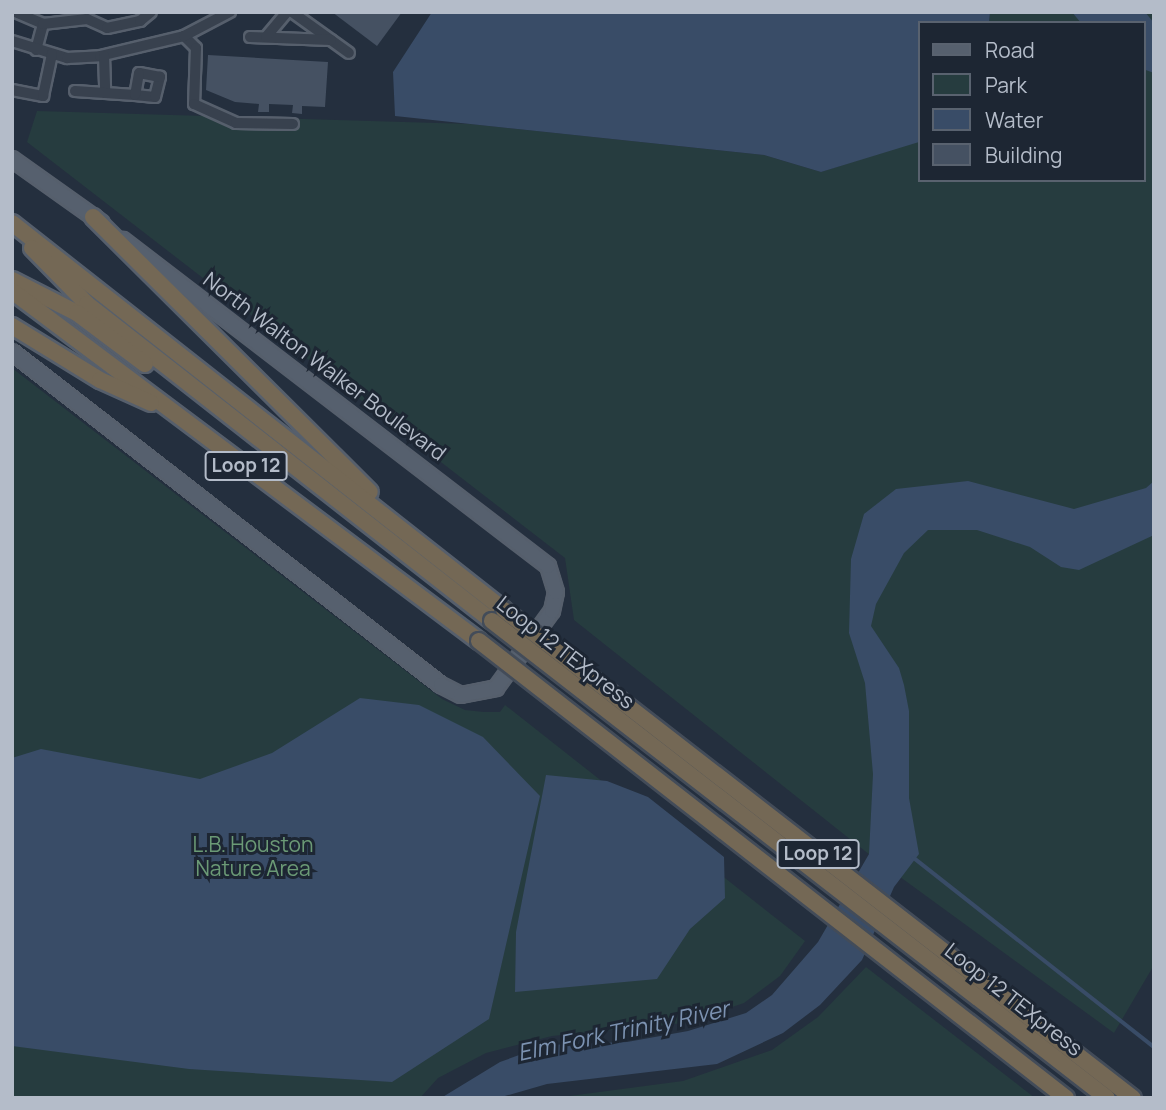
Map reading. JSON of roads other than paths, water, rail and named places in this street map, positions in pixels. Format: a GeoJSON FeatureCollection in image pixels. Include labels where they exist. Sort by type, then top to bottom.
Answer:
{"type":"FeatureCollection","features":[{"type":"Feature","properties":{"kind":"highway"},"geometry":{"type":"LineString","coordinates":[[93,217],[424,546]]}},
{"type":"Feature","properties":{"kind":"highway","name":"Loop 12"},"geometry":{"type":"LineString","coordinates":[[12,224],[424,546],[490,625],[1066,1098]]}},
{"type":"Feature","properties":{"kind":"highway","name":"Loop 12 TEXpress"},"geometry":{"type":"LineString","coordinates":[[12,224],[87,304],[164,372],[1107,1098]]}},
{"type":"Feature","properties":{"kind":"highway","name":"Loop 12 TEXpress"},"geometry":{"type":"LineString","coordinates":[[12,280],[77,313],[164,372]]}},
{"type":"Feature","properties":{"kind":"highway","name":"Loop 12"},"geometry":{"type":"LineString","coordinates":[[12,291],[177,414],[490,625],[1133,1098]]}},
{"type":"Feature","properties":{"kind":"highway"},"geometry":{"type":"LineString","coordinates":[[12,326],[100,380],[177,414]]}},
{"type":"Feature","properties":{"kind":"highway","name":"Loop 12 TEXpress"},"geometry":{"type":"LineString","coordinates":[[490,625],[1091,1098]]}},
{"type":"Feature","properties":{"kind":"main road","name":"North Walton Walker Boulevard"},"geometry":{"type":"LineString","coordinates":[[12,159],[93,217],[535,553],[554,578],[552,611],[496,688],[461,695],[442,685],[12,352]]}},
{"type":"Feature","properties":{"kind":"street"},"geometry":{"type":"LineString","coordinates":[[15,12],[43,24],[87,19],[107,28],[140,21],[151,12]]}},
{"type":"Feature","properties":{"kind":"street"},"geometry":{"type":"LineString","coordinates":[[12,41],[51,54],[104,56],[184,36],[230,12]]}},
{"type":"Feature","properties":{"kind":"street"},"geometry":{"type":"LineString","coordinates":[[266,37],[289,12],[349,53]]}},
{"type":"Feature","properties":{"kind":"street"},"geometry":{"type":"LineString","coordinates":[[36,50],[43,24]]}},
{"type":"Feature","properties":{"kind":"street"},"geometry":{"type":"LineString","coordinates":[[184,36],[196,48],[194,104],[236,123],[293,124]]}},
{"type":"Feature","properties":{"kind":"street"},"geometry":{"type":"LineString","coordinates":[[250,37],[331,40]]}},
{"type":"Feature","properties":{"kind":"street"},"geometry":{"type":"LineString","coordinates":[[12,90],[43,96],[51,54]]}},
{"type":"Feature","properties":{"kind":"street"},"geometry":{"type":"LineString","coordinates":[[104,56],[105,93]]}},
{"type":"Feature","properties":{"kind":"street"},"geometry":{"type":"LineString","coordinates":[[75,91],[135,95]]}},
{"type":"Feature","properties":{"kind":"water"},"geometry":{"type":"Polygon","coordinates":[[[432,12],[990,12],[989,21],[918,21],[918,142],[821,172],[764,155],[395,116],[393,72],[432,12]]]}},
{"type":"Feature","properties":{"kind":"water"},"geometry":{"type":"Polygon","coordinates":[[[1072,12],[1145,12],[1154,23],[1154,73],[1145,70],[1145,21],[1079,21],[1072,12]]]}},
{"type":"Feature","properties":{"kind":"water"},"geometry":{"type":"Polygon","coordinates":[[[968,481],[1074,509],[1146,488],[1154,481],[1154,535],[1079,570],[1061,567],[1030,547],[977,530],[928,530],[904,553],[876,604],[871,626],[899,668],[904,685],[909,711],[909,798],[919,854],[894,887],[862,960],[820,1005],[783,1033],[717,1064],[547,1084],[498,1098],[441,1098],[500,1062],[547,1045],[627,1042],[688,1031],[746,1013],[772,995],[818,942],[869,854],[873,774],[865,683],[849,633],[851,559],[864,514],[896,489],[968,481]]]}},
{"type":"Feature","properties":{"kind":"water"},"geometry":{"type":"Polygon","coordinates":[[[360,698],[419,705],[483,737],[540,796],[489,1019],[392,1082],[189,1069],[12,1046],[12,758],[41,749],[200,779],[272,753],[360,698]]]}},
{"type":"Feature","properties":{"kind":"water"},"geometry":{"type":"Polygon","coordinates":[[[546,775],[607,781],[648,797],[724,857],[725,898],[690,929],[657,979],[515,992],[516,932],[546,775]]]}},
{"type":"Feature","properties":{"kind":"waterway"},"geometry":{"type":"LineString","coordinates":[[914,858],[1154,1047]]}},
{"type":"Feature","properties":{"kind":"park label","name":"L.B. Houston Nature Area"},"geometry":{"type":"Point","coordinates":[253,856]}},
{"type":"Feature","properties":{"kind":"water label","name":"Elm Fork Trinity River"},"geometry":{"type":"Point","coordinates":[623,1030]}}]}
